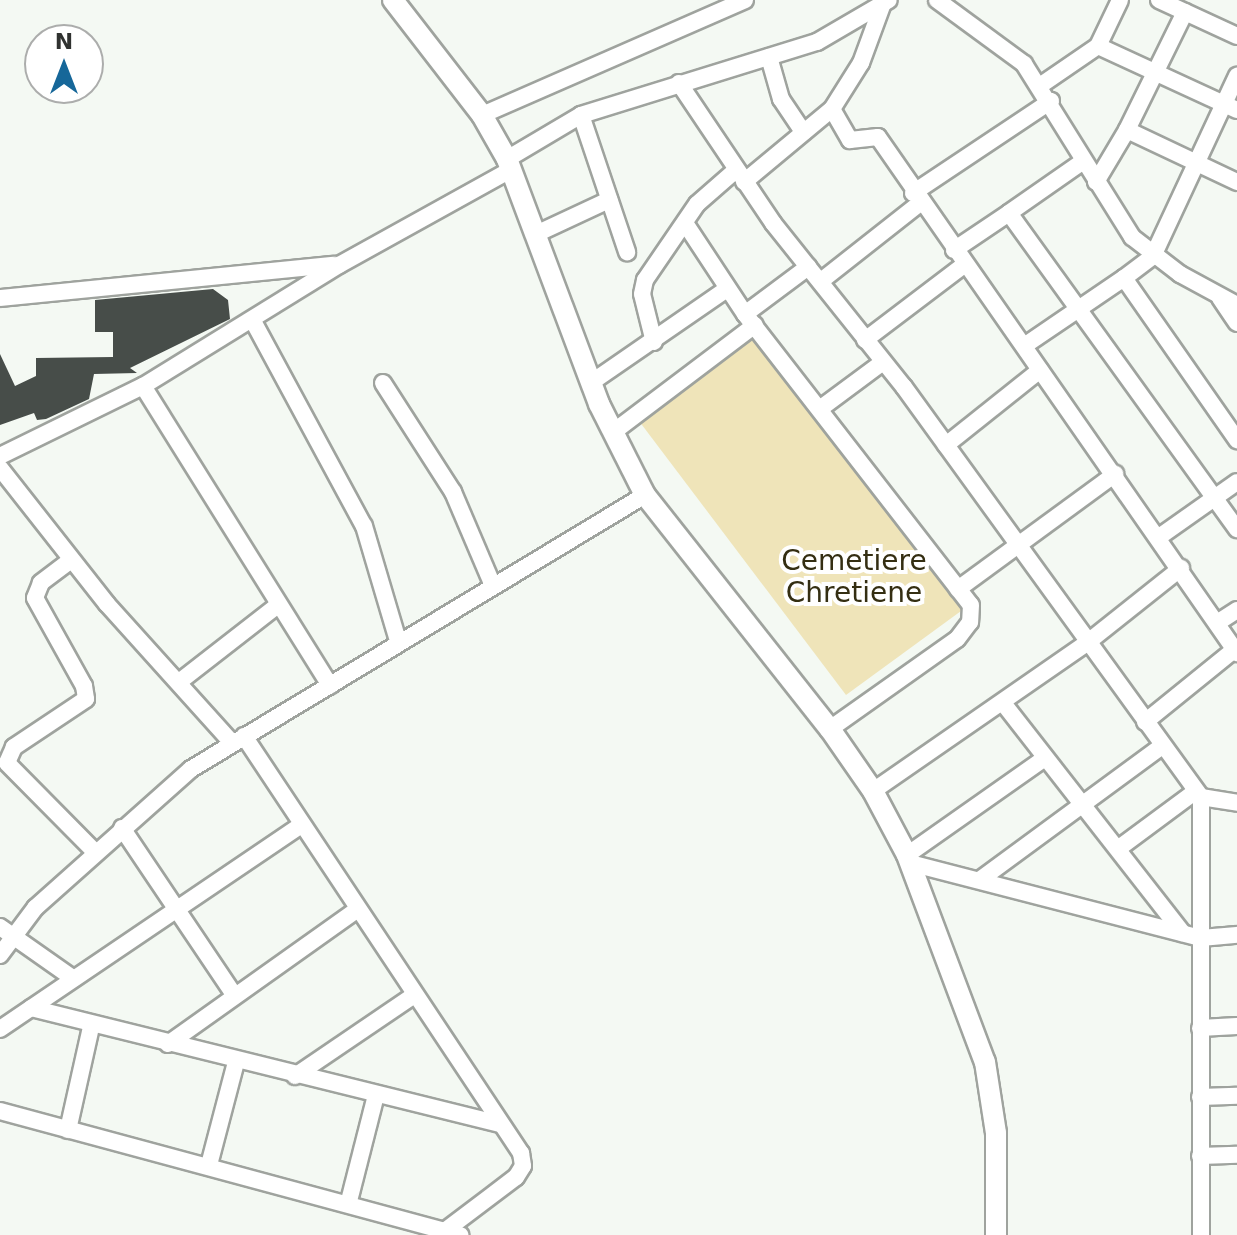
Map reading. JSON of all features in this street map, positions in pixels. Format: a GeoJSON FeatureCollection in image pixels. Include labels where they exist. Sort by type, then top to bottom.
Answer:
{"type":"FeatureCollection","features":[{"type":"Feature","properties":{"kind":"street"},"geometry":{"type":"LineString","coordinates":[[393,0],[482,115],[509,164],[612,433],[645,495],[830,729],[873,791],[909,859],[985,1062],[996,1133],[996,1235]]}},
{"type":"Feature","properties":{"kind":"street"},"geometry":{"type":"LineString","coordinates":[[482,115],[745,0]]}},
{"type":"Feature","properties":{"kind":"street"},"geometry":{"type":"LineString","coordinates":[[937,0],[1008,49],[1041,85],[1082,162],[1132,237],[1153,256],[1237,305]]}},
{"type":"Feature","properties":{"kind":"street"},"geometry":{"type":"LineString","coordinates":[[1041,85],[1098,46],[1120,0]]}},
{"type":"Feature","properties":{"kind":"street"},"geometry":{"type":"LineString","coordinates":[[1159,0],[1237,36]]}},
{"type":"Feature","properties":{"kind":"street"},"geometry":{"type":"LineString","coordinates":[[0,456],[143,386],[509,164],[581,115],[817,42],[885,3]]}},
{"type":"Feature","properties":{"kind":"street"},"geometry":{"type":"LineString","coordinates":[[654,342],[643,285],[685,223],[703,198],[740,176],[832,109],[861,63],[885,3]]}},
{"type":"Feature","properties":{"kind":"street"},"geometry":{"type":"LineString","coordinates":[[1096,182],[1127,130],[1185,12]]}},
{"type":"Feature","properties":{"kind":"street"},"geometry":{"type":"LineString","coordinates":[[1098,46],[1231,107]]}},
{"type":"Feature","properties":{"kind":"street"},"geometry":{"type":"LineString","coordinates":[[769,57],[781,99],[803,132]]}},
{"type":"Feature","properties":{"kind":"street"},"geometry":{"type":"LineString","coordinates":[[1024,346],[1153,256],[1198,163],[1231,107],[1237,76]]}},
{"type":"Feature","properties":{"kind":"street"},"geometry":{"type":"LineString","coordinates":[[679,83],[740,176],[946,445],[1199,794],[1201,1235]]}},
{"type":"Feature","properties":{"kind":"street"},"geometry":{"type":"LineString","coordinates":[[821,281],[917,198],[1051,101]]}},
{"type":"Feature","properties":{"kind":"street"},"geometry":{"type":"LineString","coordinates":[[832,109],[850,140],[878,137],[917,198],[1115,474],[1236,651],[1145,722]]}},
{"type":"Feature","properties":{"kind":"street"},"geometry":{"type":"LineString","coordinates":[[581,115],[627,252]]}},
{"type":"Feature","properties":{"kind":"street"},"geometry":{"type":"LineString","coordinates":[[1127,130],[1237,182]]}},
{"type":"Feature","properties":{"kind":"street"},"geometry":{"type":"LineString","coordinates":[[865,340],[1009,213],[1082,162]]}},
{"type":"Feature","properties":{"kind":"street"},"geometry":{"type":"LineString","coordinates":[[536,234],[609,200]]}},
{"type":"Feature","properties":{"kind":"street"},"geometry":{"type":"LineString","coordinates":[[1009,213],[1082,307],[1237,529]]}},
{"type":"Feature","properties":{"kind":"street"},"geometry":{"type":"LineString","coordinates":[[685,223],[727,289],[971,605],[966,630],[830,729]]}},
{"type":"Feature","properties":{"kind":"street"},"geometry":{"type":"LineString","coordinates":[[0,298],[339,265]]}},
{"type":"Feature","properties":{"kind":"street"},"geometry":{"type":"LineString","coordinates":[[612,433],[808,267]]}},
{"type":"Feature","properties":{"kind":"street"},"geometry":{"type":"LineString","coordinates":[[1124,278],[1237,440]]}},
{"type":"Feature","properties":{"kind":"street"},"geometry":{"type":"LineString","coordinates":[[592,382],[727,289]]}},
{"type":"Feature","properties":{"kind":"street"},"geometry":{"type":"LineString","coordinates":[[1219,297],[1237,323]]}},
{"type":"Feature","properties":{"kind":"street"},"geometry":{"type":"LineString","coordinates":[[253,321],[364,526],[398,641]]}},
{"type":"Feature","properties":{"kind":"street"},"geometry":{"type":"LineString","coordinates":[[821,408],[883,362]]}},
{"type":"Feature","properties":{"kind":"street"},"geometry":{"type":"LineString","coordinates":[[946,445],[1040,370]]}},
{"type":"Feature","properties":{"kind":"street"},"geometry":{"type":"LineString","coordinates":[[383,383],[453,492],[493,586]]}},
{"type":"Feature","properties":{"kind":"street"},"geometry":{"type":"LineString","coordinates":[[143,386],[330,685]]}},
{"type":"Feature","properties":{"kind":"street"},"geometry":{"type":"LineString","coordinates":[[0,468],[71,560],[179,682],[238,740],[301,825],[521,1153],[520,1171],[453,1232],[349,1201],[0,1111]]}},
{"type":"Feature","properties":{"kind":"street"},"geometry":{"type":"LineString","coordinates":[[958,589],[1115,474]]}},
{"type":"Feature","properties":{"kind":"street"},"geometry":{"type":"LineString","coordinates":[[1159,537],[1237,482]]}},
{"type":"Feature","properties":{"kind":"street"},"geometry":{"type":"LineString","coordinates":[[0,955],[6,930],[169,785],[398,641],[645,495]]}},
{"type":"Feature","properties":{"kind":"street"},"geometry":{"type":"LineString","coordinates":[[71,560],[41,583],[35,598],[84,686],[86,699],[14,747],[7,763],[95,852]]}},
{"type":"Feature","properties":{"kind":"street"},"geometry":{"type":"LineString","coordinates":[[873,791],[1088,642],[1181,568]]}},
{"type":"Feature","properties":{"kind":"street"},"geometry":{"type":"LineString","coordinates":[[179,682],[278,605]]}},
{"type":"Feature","properties":{"kind":"street"},"geometry":{"type":"LineString","coordinates":[[1217,623],[1237,610]]}},
{"type":"Feature","properties":{"kind":"street"},"geometry":{"type":"LineString","coordinates":[[1003,703],[1183,933]]}},
{"type":"Feature","properties":{"kind":"street"},"geometry":{"type":"LineString","coordinates":[[981,879],[1162,746]]}},
{"type":"Feature","properties":{"kind":"street"},"geometry":{"type":"LineString","coordinates":[[909,859],[1045,758]]}},
{"type":"Feature","properties":{"kind":"street"},"geometry":{"type":"LineString","coordinates":[[1119,848],[1199,794],[1237,803]]}},
{"type":"Feature","properties":{"kind":"street"},"geometry":{"type":"LineString","coordinates":[[0,1029],[301,825]]}},
{"type":"Feature","properties":{"kind":"street"},"geometry":{"type":"LineString","coordinates":[[122,828],[235,996]]}},
{"type":"Feature","properties":{"kind":"street"},"geometry":{"type":"LineString","coordinates":[[909,859],[1201,938],[1237,935]]}},
{"type":"Feature","properties":{"kind":"street"},"geometry":{"type":"LineString","coordinates":[[168,1044],[358,909]]}},
{"type":"Feature","properties":{"kind":"street"},"geometry":{"type":"LineString","coordinates":[[6,930],[74,979]]}},
{"type":"Feature","properties":{"kind":"street"},"geometry":{"type":"LineString","coordinates":[[295,1076],[414,995]]}},
{"type":"Feature","properties":{"kind":"street"},"geometry":{"type":"LineString","coordinates":[[31,1008],[91,1027],[500,1124]]}},
{"type":"Feature","properties":{"kind":"street"},"geometry":{"type":"LineString","coordinates":[[1200,1028],[1237,1026]]}},
{"type":"Feature","properties":{"kind":"street"},"geometry":{"type":"LineString","coordinates":[[68,1130],[91,1027]]}},
{"type":"Feature","properties":{"kind":"street"},"geometry":{"type":"LineString","coordinates":[[209,1165],[236,1062]]}},
{"type":"Feature","properties":{"kind":"street"},"geometry":{"type":"LineString","coordinates":[[349,1201],[376,1095]]}},
{"type":"Feature","properties":{"kind":"street"},"geometry":{"type":"LineString","coordinates":[[1200,1097],[1237,1096]]}},
{"type":"Feature","properties":{"kind":"street"},"geometry":{"type":"LineString","coordinates":[[1200,1156],[1237,1155]]}},
{"type":"Feature","properties":{"kind":"green space","name":"Cemetiere Chretiene"},"geometry":{"type":"Polygon","coordinates":[[[761,326],[972,603],[846,695],[639,421],[761,326]]]}},
{"type":"Feature","properties":{"kind":"building"},"geometry":{"type":"Polygon","coordinates":[[[213,289],[228,300],[230,319],[130,368],[137,373],[94,374],[89,399],[46,419],[37,420],[34,413],[0,425],[0,354],[15,386],[36,376],[36,358],[113,357],[113,332],[95,332],[95,300],[213,289]]]}}]}
